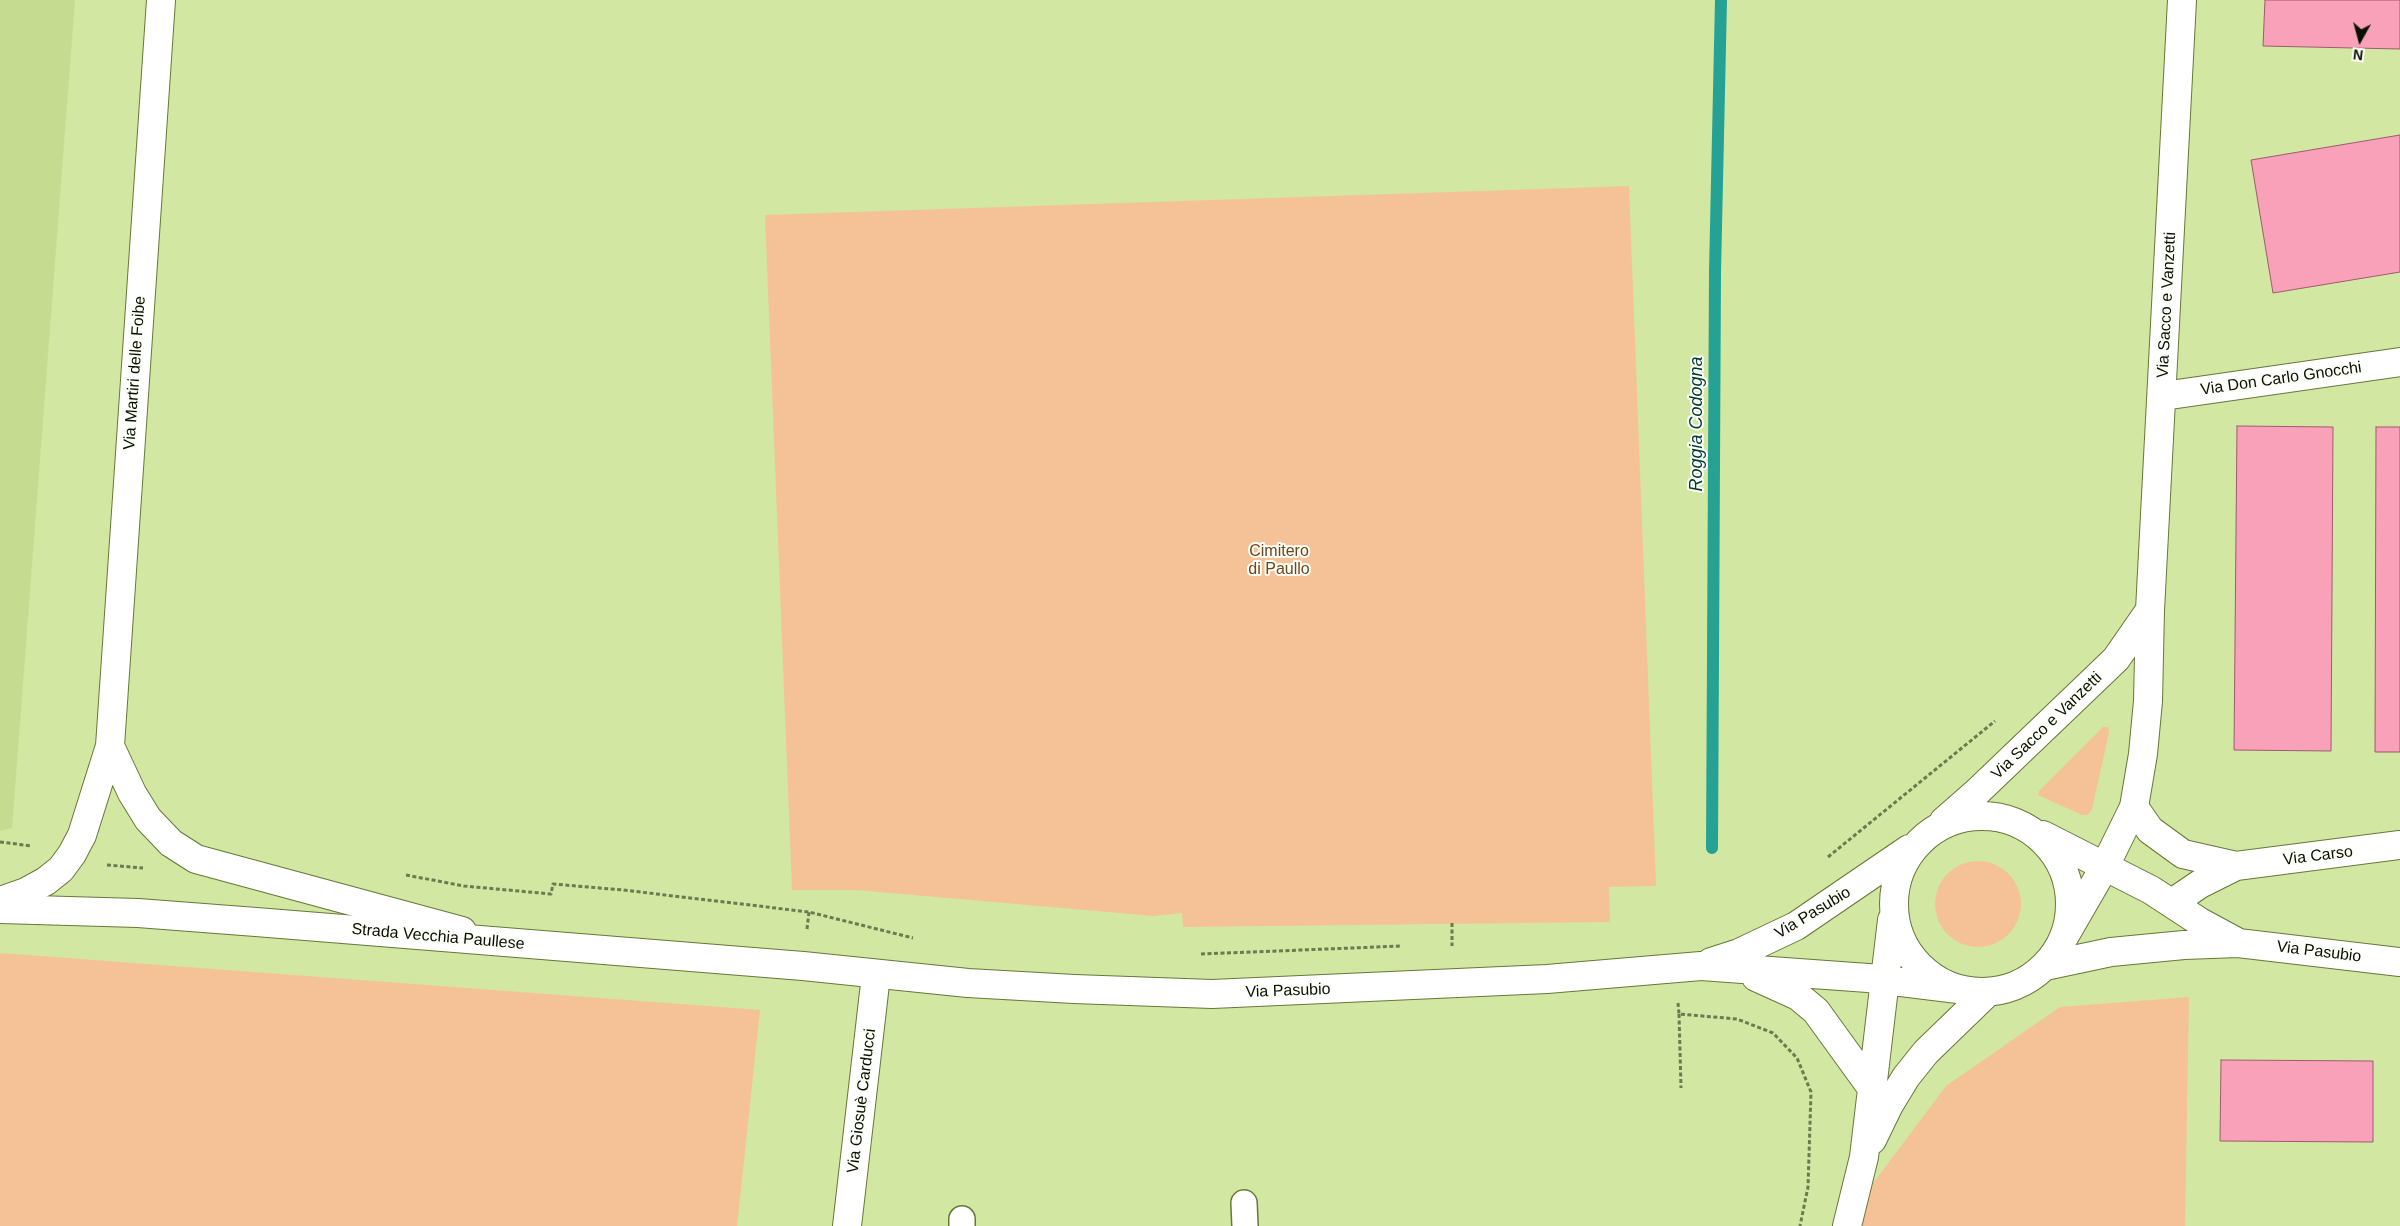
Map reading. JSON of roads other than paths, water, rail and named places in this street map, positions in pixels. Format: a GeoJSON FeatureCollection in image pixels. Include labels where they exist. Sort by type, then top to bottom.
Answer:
{"type":"FeatureCollection","features":[{"type":"Feature","properties":{"kind":"street","name":"Via Martiri delle Foibe"},"geometry":{"type":"LineString","coordinates":[[0,901],[26,892],[46,881],[61,869],[72,854],[82,835],[110,746],[161,0]]}},
{"type":"Feature","properties":{"kind":"street","name":"Via Sacco e Vanzetti"},"geometry":{"type":"LineString","coordinates":[[2064,937],[2105,866],[2134,807],[2144,754],[2182,0]]}},
{"type":"Feature","properties":{"kind":"street","name":"Via Don Carlo Gnocchi"},"geometry":{"type":"LineString","coordinates":[[2163,396],[2400,362]]}},
{"type":"Feature","properties":{"kind":"street","name":"Via Sacco e Vanzetti"},"geometry":{"type":"LineString","coordinates":[[1924,837],[1976,793],[2116,659],[2150,610]]}},
{"type":"Feature","properties":{"kind":"street"},"geometry":{"type":"LineString","coordinates":[[110,746],[132,793],[148,819],[180,850],[196,859],[502,942]]}},
{"type":"Feature","properties":{"kind":"street","name":"Via Carso"},"geometry":{"type":"LineString","coordinates":[[2134,807],[2150,830],[2183,854],[2236,866]]}},
{"type":"Feature","properties":{"kind":"street"},"geometry":{"type":"LineString","coordinates":[[1847,1226],[1864,1157],[1893,906],[1899,871],[1924,837],[1954,820],[1974,816],[2002,818],[2020,824],[2044,840],[2063,868],[2070,900],[2069,922],[2064,937],[2055,954],[2045,966],[2019,984],[1987,992],[1958,989],[1934,979],[1912,958],[1899,936],[1893,906]]}},
{"type":"Feature","properties":{"kind":"street","name":"Via Pasubio"},"geometry":{"type":"LineString","coordinates":[[2020,824],[2105,866],[2172,903],[2221,935],[2238,943]]}},
{"type":"Feature","properties":{"kind":"street","name":"Via Pasubio"},"geometry":{"type":"LineString","coordinates":[[1688,967],[1739,953],[1796,926],[1924,837]]}},
{"type":"Feature","properties":{"kind":"street","name":"Via Carso"},"geometry":{"type":"LineString","coordinates":[[2172,903],[2200,884],[2236,866],[2400,845]]}},
{"type":"Feature","properties":{"kind":"street","name":"Strada Vecchia Paullese"},"geometry":{"type":"LineString","coordinates":[[0,909],[138,913],[794,965],[876,975]]}},
{"type":"Feature","properties":{"kind":"street","name":"Via Pasubio"},"geometry":{"type":"LineString","coordinates":[[2045,966],[2111,952],[2238,943],[2400,962]]}},
{"type":"Feature","properties":{"kind":"street","name":"Via Pasubio"},"geometry":{"type":"LineString","coordinates":[[876,975],[977,983],[1212,994],[1547,979],[1688,967],[1885,980],[1958,989]]}},
{"type":"Feature","properties":{"kind":"street","name":"Via Pasubio"},"geometry":{"type":"LineString","coordinates":[[1737,969],[1798,996],[1816,1011],[1871,1087]]}},
{"type":"Feature","properties":{"kind":"street","name":"Via Giosuè Carducci"},"geometry":{"type":"LineString","coordinates":[[847,1226],[876,975]]}},
{"type":"Feature","properties":{"kind":"street"},"geometry":{"type":"LineString","coordinates":[[1864,1157],[1889,1104],[1906,1076],[1926,1052],[1987,992]]}},
{"type":"Feature","properties":{"kind":"waterway","name":"Roggia Codogna"},"geometry":{"type":"LineString","coordinates":[[1712,848],[1715,272],[1721,0]]}},
{"type":"Feature","properties":{"kind":"park label","name":"Cimitero di Paullo"},"geometry":{"type":"Point","coordinates":[1279,561]}}]}
